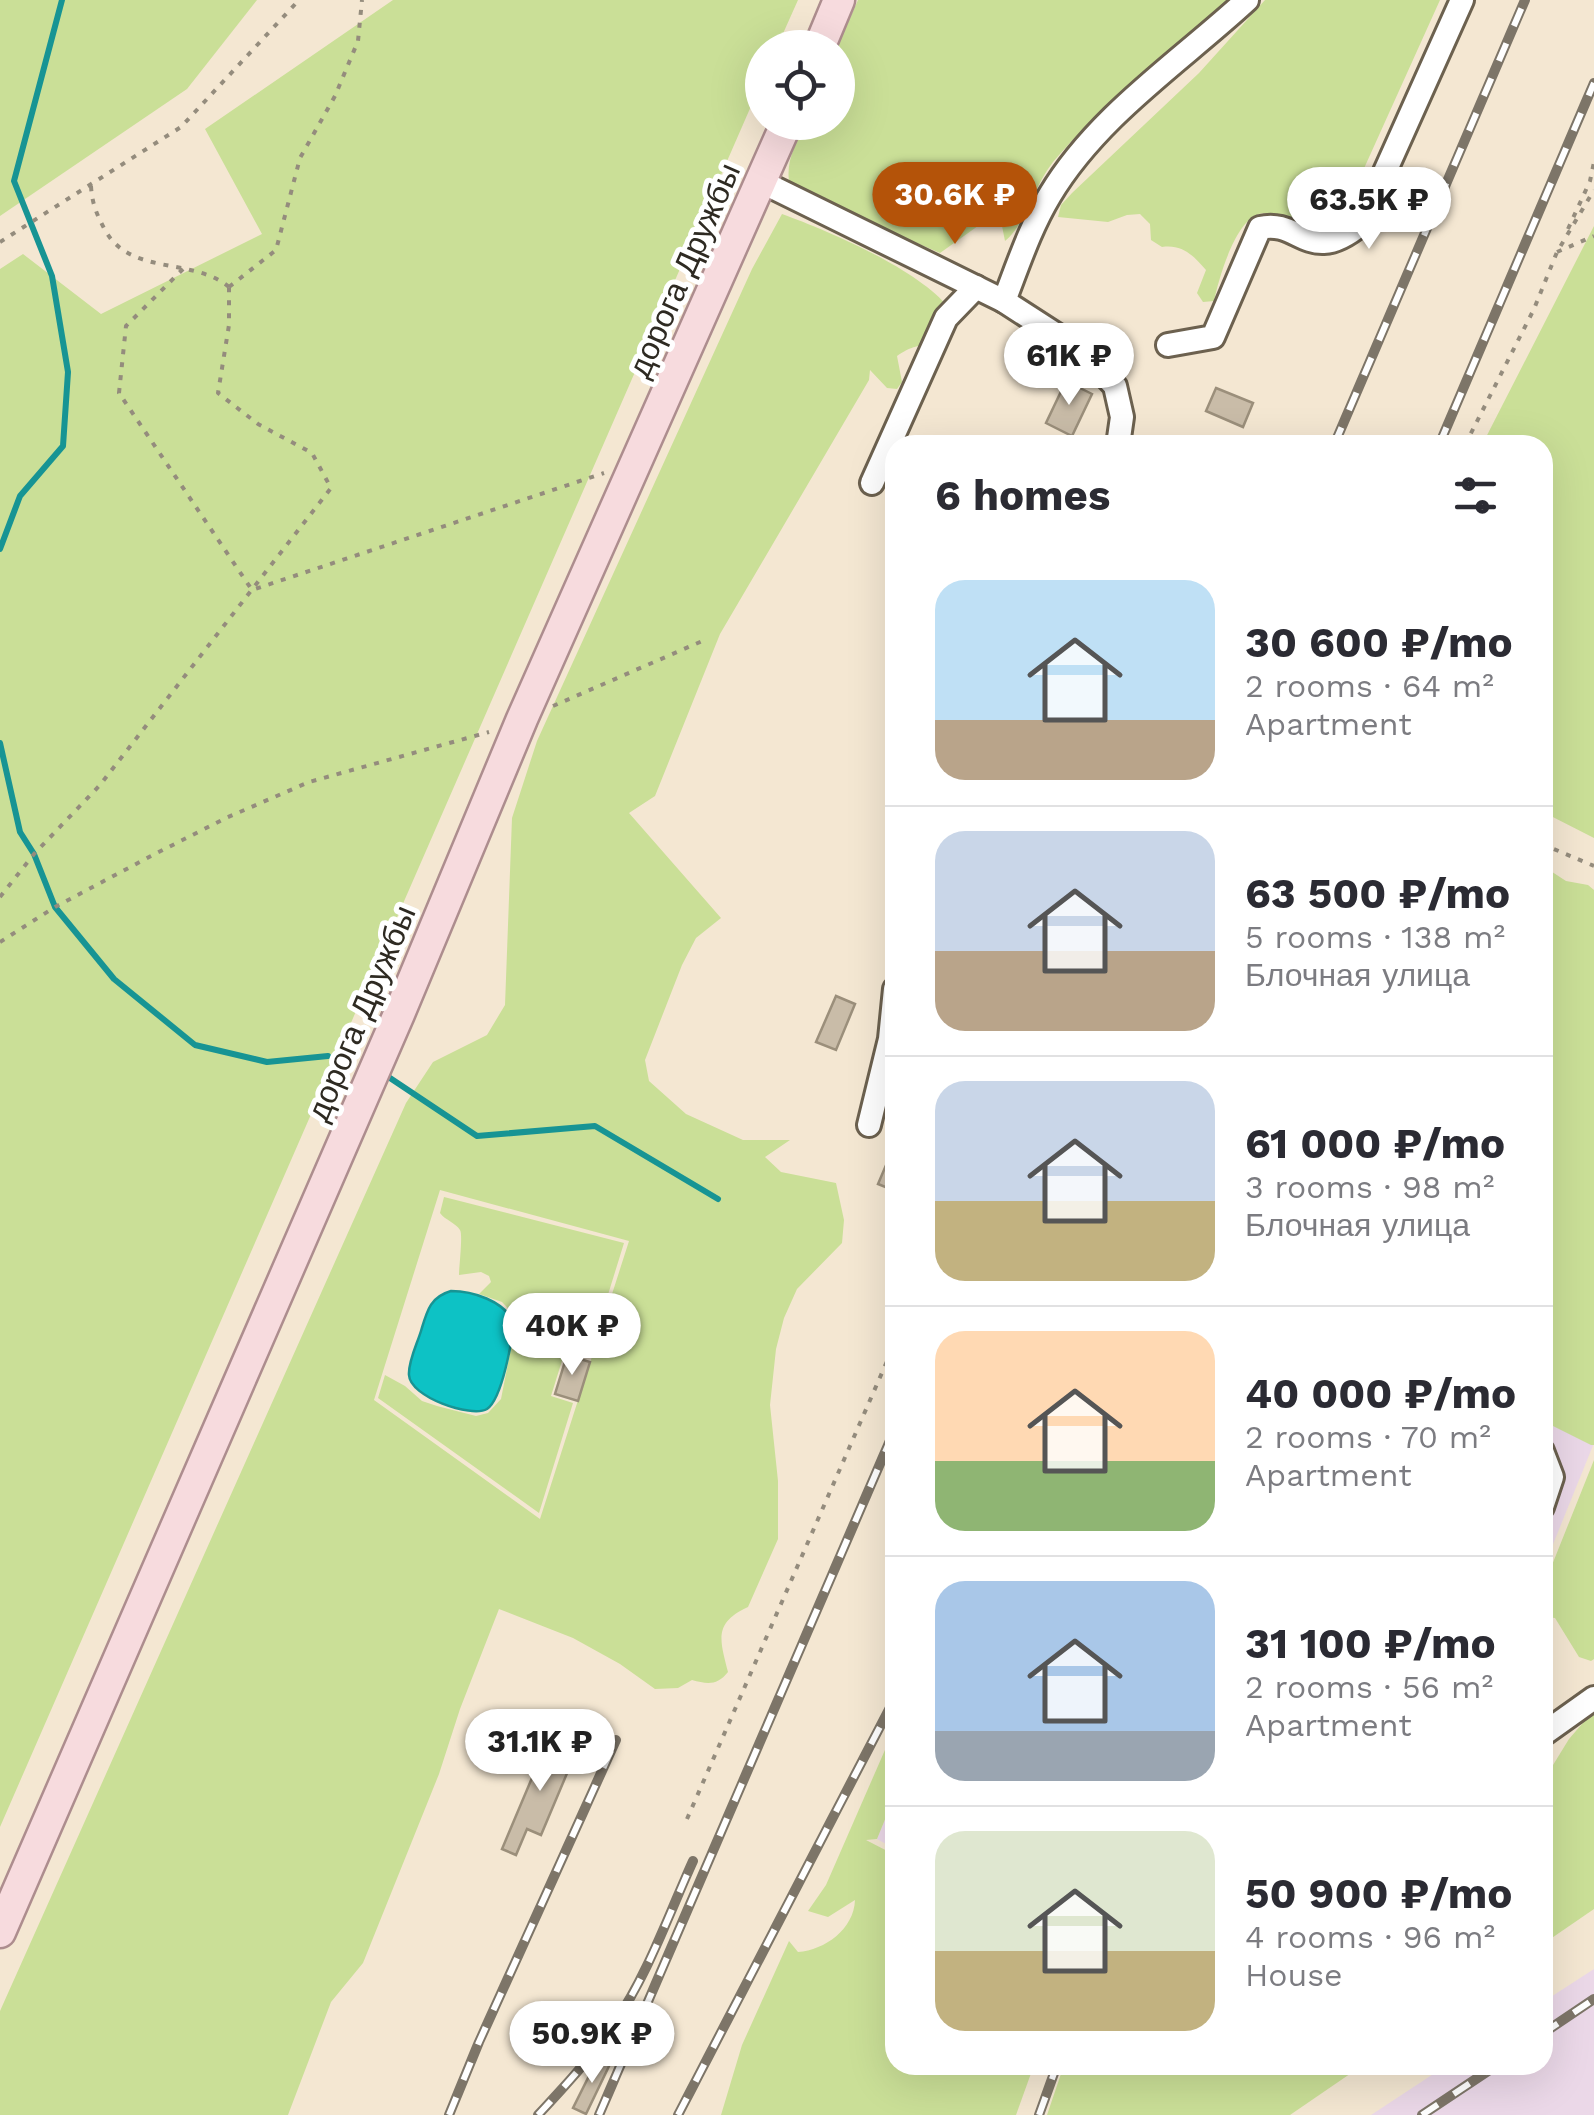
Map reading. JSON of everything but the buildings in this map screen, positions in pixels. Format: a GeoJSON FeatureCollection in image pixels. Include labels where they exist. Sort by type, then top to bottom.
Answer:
{"type":"FeatureCollection","features":[{"type":"Feature","properties":{"kind":"main road"},"geometry":{"type":"LineString","coordinates":[[826,30],[839,0]]}},
{"type":"Feature","properties":{"kind":"main road","name":"дорога Дружбы"},"geometry":{"type":"LineString","coordinates":[[0,1932],[399,1014],[522,720],[780,140]]}},
{"type":"Feature","properties":{"kind":"street"},"geometry":{"type":"LineString","coordinates":[[1004,301],[1040,212],[1074,161],[1119,114],[1247,0]]}},
{"type":"Feature","properties":{"kind":"street"},"geometry":{"type":"LineString","coordinates":[[1168,346],[1213,337],[1260,228],[1282,228],[1311,243],[1348,235],[1362,224],[1462,0]]}},
{"type":"Feature","properties":{"kind":"street"},"geometry":{"type":"LineString","coordinates":[[762,182],[976,286],[1083,352],[1115,386],[1122,417],[1119,435]]}},
{"type":"Feature","properties":{"kind":"street"},"geometry":{"type":"LineString","coordinates":[[894,435],[946,318],[976,286]]}},
{"type":"Feature","properties":{"kind":"street"},"geometry":{"type":"LineString","coordinates":[[872,483],[885,454]]}},
{"type":"Feature","properties":{"kind":"street"},"geometry":{"type":"LineString","coordinates":[[869,1125],[885,1066]]}},
{"type":"Feature","properties":{"kind":"street"},"geometry":{"type":"LineString","coordinates":[[1553,1727],[1594,1698]]}},
{"type":"Feature","properties":{"kind":"path"},"geometry":{"type":"LineString","coordinates":[[0,242],[182,126],[299,0]]}},
{"type":"Feature","properties":{"kind":"path"},"geometry":{"type":"LineString","coordinates":[[229,287],[276,250],[300,158],[335,96],[358,40],[362,0]]}},
{"type":"Feature","properties":{"kind":"path"},"geometry":{"type":"LineString","coordinates":[[1470,435],[1534,309],[1590,181],[1594,162]]}},
{"type":"Feature","properties":{"kind":"path"},"geometry":{"type":"LineString","coordinates":[[0,897],[34,854],[100,785],[330,488],[312,453],[258,424],[218,394],[229,325],[229,287],[216,276],[142,260],[114,246],[92,206],[90,186]]}},
{"type":"Feature","properties":{"kind":"path"},"geometry":{"type":"LineString","coordinates":[[1557,252],[1594,190]]}},
{"type":"Feature","properties":{"kind":"path"},"geometry":{"type":"LineString","coordinates":[[1557,252],[1594,236]]}},
{"type":"Feature","properties":{"kind":"path"},"geometry":{"type":"LineString","coordinates":[[183,268],[126,326],[119,393],[252,590]]}},
{"type":"Feature","properties":{"kind":"path"},"geometry":{"type":"LineString","coordinates":[[252,590],[609,471]]}},
{"type":"Feature","properties":{"kind":"path"},"geometry":{"type":"LineString","coordinates":[[0,942],[151,856],[309,782],[407,757],[522,720],[708,639]]}},
{"type":"Feature","properties":{"kind":"path"},"geometry":{"type":"LineString","coordinates":[[1553,849],[1594,866]]}},
{"type":"Feature","properties":{"kind":"path"},"geometry":{"type":"LineString","coordinates":[[687,1819],[885,1366]]}},
{"type":"Feature","properties":{"kind":"shaded area"},"geometry":{"type":"Polygon","coordinates":[[[1553,1426],[1594,1443],[1553,1544],[1553,1426]]]}},
{"type":"Feature","properties":{"kind":"shaded area"},"geometry":{"type":"Polygon","coordinates":[[[885,1819],[885,1843],[877,1839],[885,1819]]]}},
{"type":"Feature","properties":{"kind":"shaded area"},"geometry":{"type":"Polygon","coordinates":[[[1594,1969],[1594,2115],[1371,2115],[1432,2075],[1553,2075],[1553,1996],[1594,1969]]]}},
{"type":"Feature","properties":{"kind":"green space"},"geometry":{"type":"Polygon","coordinates":[[[0,0],[257,0],[187,89],[0,216],[0,0]]]}},
{"type":"Feature","properties":{"kind":"green space"},"geometry":{"type":"Polygon","coordinates":[[[393,0],[798,0],[785,30],[745,30],[745,120],[0,1827],[0,269],[23,254],[101,314],[262,234],[205,129],[393,0]]]}},
{"type":"Feature","properties":{"kind":"green space"},"geometry":{"type":"Polygon","coordinates":[[[858,0],[1233,0],[1140,77],[1073,140],[1046,172],[1019,224],[1005,241],[999,211],[940,253],[791,189],[790,163],[798,140],[855,140],[855,30],[845,30],[858,0]]]}},
{"type":"Feature","properties":{"kind":"green space"},"geometry":{"type":"Polygon","coordinates":[[[1265,0],[1440,0],[1352,195],[1327,213],[1311,218],[1264,213],[1250,219],[1229,252],[1214,301],[1203,302],[1197,293],[1206,270],[1187,252],[1162,247],[1151,240],[1150,224],[1140,214],[1108,222],[1058,217],[1061,205],[1072,193],[1199,73],[1265,0]]]}},
{"type":"Feature","properties":{"kind":"green space"},"geometry":{"type":"Polygon","coordinates":[[[782,214],[895,266],[935,293],[949,308],[934,315],[925,342],[897,356],[902,382],[897,389],[887,388],[870,370],[869,380],[720,634],[655,796],[629,813],[721,918],[696,938],[682,965],[645,1060],[649,1081],[686,1114],[743,1140],[790,1140],[765,1157],[781,1172],[836,1183],[844,1220],[842,1243],[797,1289],[776,1349],[770,1405],[778,1481],[778,1539],[748,1607],[724,1626],[722,1642],[728,1672],[712,1683],[692,1680],[678,1688],[655,1689],[573,1638],[499,1609],[439,1774],[363,1963],[331,2002],[288,2115],[0,2115],[0,2011],[406,1103],[433,1062],[487,1035],[505,1005],[512,818],[537,741],[752,269],[782,214]],[[440,1190],[374,1400],[540,1519],[629,1241],[440,1190]]]}},
{"type":"Feature","properties":{"kind":"green space"},"geometry":{"type":"Polygon","coordinates":[[[1594,226],[1594,838],[1553,817],[1553,435],[1487,435],[1594,226]]]}},
{"type":"Feature","properties":{"kind":"green space"},"geometry":{"type":"Polygon","coordinates":[[[1553,873],[1594,890],[1591,1445],[1553,1426],[1553,873]]]}},
{"type":"Feature","properties":{"kind":"green space"},"geometry":{"type":"Polygon","coordinates":[[[444,1197],[624,1243],[589,1356],[565,1351],[551,1396],[573,1403],[539,1513],[378,1398],[385,1375],[422,1401],[476,1416],[488,1413],[501,1399],[517,1318],[502,1302],[479,1294],[491,1282],[489,1276],[481,1272],[459,1275],[461,1233],[440,1213],[444,1197]]]}},
{"type":"Feature","properties":{"kind":"green space"},"geometry":{"type":"Polygon","coordinates":[[[1594,1460],[1591,1661],[1579,1657],[1553,1618],[1553,1562],[1594,1460]]]}},
{"type":"Feature","properties":{"kind":"green space"},"geometry":{"type":"Polygon","coordinates":[[[1594,1710],[1594,1909],[1553,1937],[1553,1765],[1594,1710]]]}},
{"type":"Feature","properties":{"kind":"green space"},"geometry":{"type":"Polygon","coordinates":[[[885,1750],[885,1819],[877,1839],[866,1840],[885,1850],[885,2075],[1030,2075],[1016,2115],[721,2115],[742,2045],[789,1941],[798,1952],[818,1947],[836,1936],[849,1920],[855,1900],[828,1917],[808,1911],[826,1885],[885,1750]]]}},
{"type":"Feature","properties":{"kind":"green space"},"geometry":{"type":"Polygon","coordinates":[[[1061,2075],[1348,2075],[1290,2115],[1047,2115],[1061,2075]]]}},
{"type":"Feature","properties":{"kind":"water"},"geometry":{"type":"Polygon","coordinates":[[[451,1291],[486,1298],[513,1321],[502,1382],[487,1409],[468,1411],[442,1404],[419,1391],[409,1375],[428,1311],[438,1297],[451,1291]]]}},
{"type":"Feature","properties":{"kind":"waterway"},"geometry":{"type":"LineString","coordinates":[[0,549],[20,496],[63,446],[68,372],[52,276],[14,181],[62,0]]}},
{"type":"Feature","properties":{"kind":"waterway"},"geometry":{"type":"LineString","coordinates":[[0,743],[20,832],[34,854],[55,907],[114,979],[195,1045],[267,1062],[328,1056]]}},
{"type":"Feature","properties":{"kind":"waterway"},"geometry":{"type":"LineString","coordinates":[[384,1074],[477,1136],[595,1126],[718,1199]]}},
{"type":"Feature","properties":{"kind":"railway"},"geometry":{"type":"LineString","coordinates":[[1338,435],[1525,0]]}},
{"type":"Feature","properties":{"kind":"railway"},"geometry":{"type":"LineString","coordinates":[[1443,435],[1594,83]]}},
{"type":"Feature","properties":{"kind":"railway"},"geometry":{"type":"LineString","coordinates":[[599,2115],[885,1452]]}},
{"type":"Feature","properties":{"kind":"railway"},"geometry":{"type":"LineString","coordinates":[[678,2115],[885,1717]]}},
{"type":"Feature","properties":{"kind":"railway"},"geometry":{"type":"LineString","coordinates":[[449,2115],[616,1740]]}},
{"type":"Feature","properties":{"kind":"railway"},"geometry":{"type":"LineString","coordinates":[[538,2115],[587,2060],[626,2005],[693,1861]]}},
{"type":"Feature","properties":{"kind":"railway"},"geometry":{"type":"LineString","coordinates":[[1553,2027],[1594,1999]]}},
{"type":"Feature","properties":{"kind":"railway"},"geometry":{"type":"LineString","coordinates":[[1039,2115],[1053,2075]]}},
{"type":"Feature","properties":{"kind":"railway"},"geometry":{"type":"LineString","coordinates":[[1422,2115],[1482,2075]]}}]}
